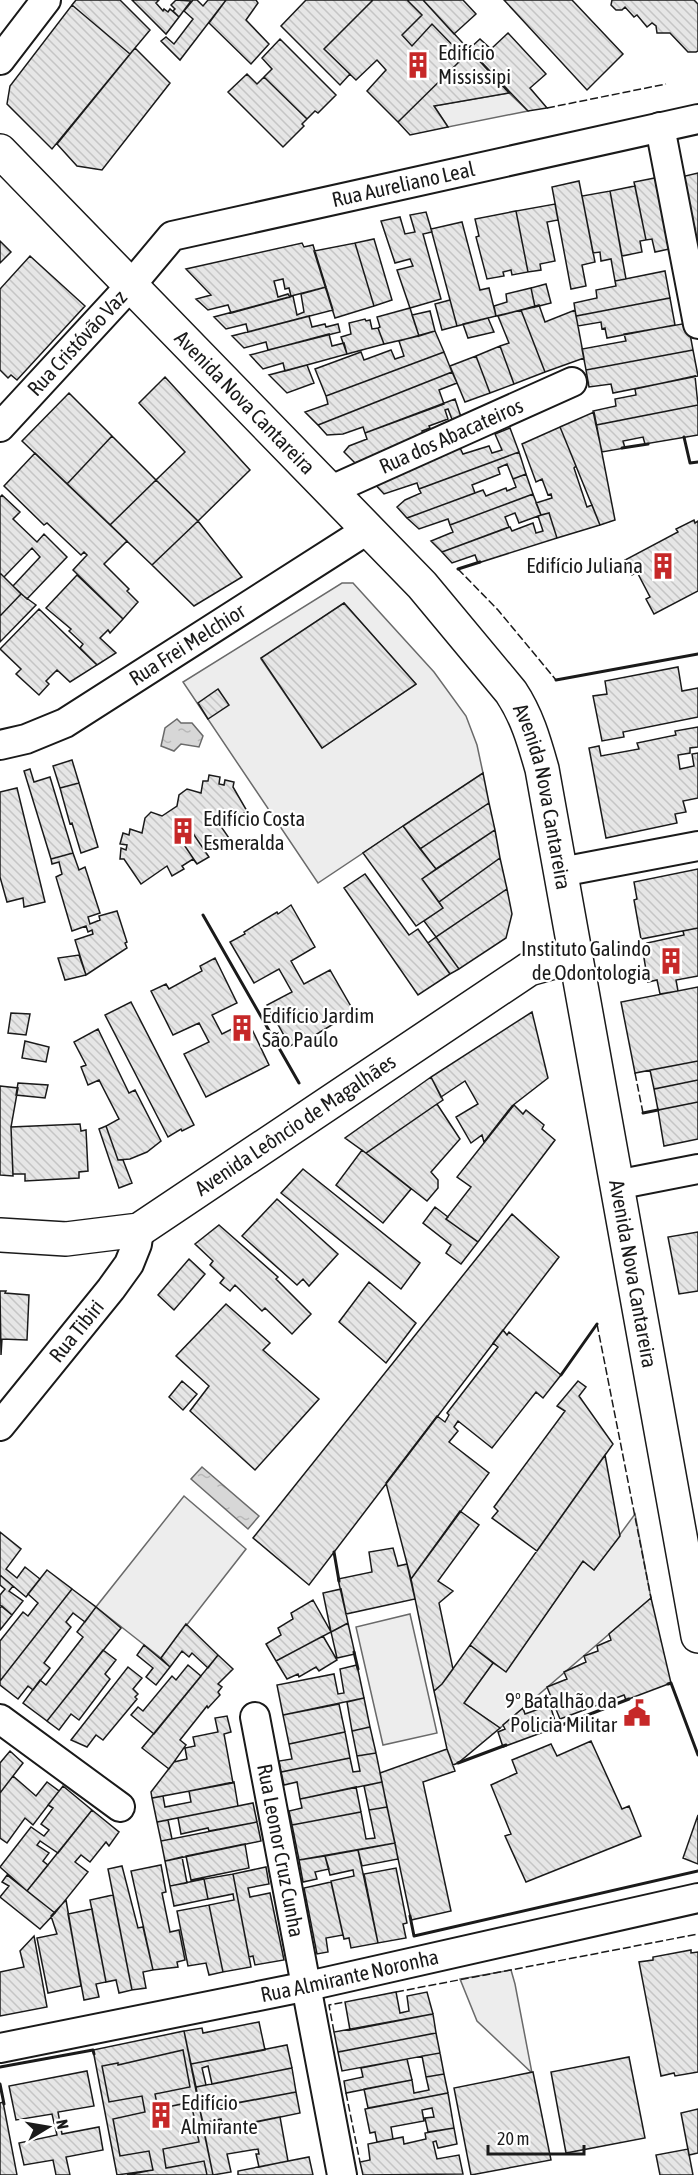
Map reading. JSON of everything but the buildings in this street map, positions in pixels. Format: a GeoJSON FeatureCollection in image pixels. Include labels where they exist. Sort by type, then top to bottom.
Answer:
{"type":"FeatureCollection","features":[{"type":"Feature","properties":{"kind":"main road","name":"Avenida Nova Cantareira"},"geometry":{"type":"LineString","coordinates":[[0,151],[422,585],[512,692],[522,708],[531,728],[542,769],[698,1636]]}},
{"type":"Feature","properties":{"kind":"main road","name":"Avenida Leôncio de Magalhães"},"geometry":{"type":"LineString","coordinates":[[0,1235],[66,1239],[139,1230],[529,969],[575,956]]}},
{"type":"Feature","properties":{"kind":"street"},"geometry":{"type":"LineString","coordinates":[[0,60],[46,0]]}},
{"type":"Feature","properties":{"kind":"street","name":"Rua Aureliano Leal"},"geometry":{"type":"LineString","coordinates":[[130,285],[172,236],[698,119]]}},
{"type":"Feature","properties":{"kind":"street"},"geometry":{"type":"LineString","coordinates":[[660,127],[698,324]]}},
{"type":"Feature","properties":{"kind":"street","name":"Rua Cristóvão Vaz"},"geometry":{"type":"LineString","coordinates":[[0,427],[130,285]]}},
{"type":"Feature","properties":{"kind":"street","name":"Rua dos Abacateiros"},"geometry":{"type":"LineString","coordinates":[[329,491],[572,382]]}},
{"type":"Feature","properties":{"kind":"street","name":"Rua Frei Melchior"},"geometry":{"type":"LineString","coordinates":[[0,745],[26,739],[65,723],[367,530]]}},
{"type":"Feature","properties":{"kind":"street"},"geometry":{"type":"LineString","coordinates":[[561,872],[698,846]]}},
{"type":"Feature","properties":{"kind":"street"},"geometry":{"type":"LineString","coordinates":[[616,1185],[698,1169]]}},
{"type":"Feature","properties":{"kind":"street","name":"Rua Tibiri"},"geometry":{"type":"LineString","coordinates":[[0,1426],[129,1264],[137,1244],[139,1230]]}},
{"type":"Feature","properties":{"kind":"street","name":"Rua Leonor Cruz Cunha"},"geometry":{"type":"LineString","coordinates":[[255,1717],[308,1986],[342,2175]]}},
{"type":"Feature","properties":{"kind":"street"},"geometry":{"type":"LineString","coordinates":[[0,1719],[120,1808]]}},
{"type":"Feature","properties":{"kind":"street","name":"Rua Almirante Noronha"},"geometry":{"type":"LineString","coordinates":[[0,2048],[308,1986],[698,1898]]}},
{"type":"Feature","properties":{"kind":"shaded area"},"geometry":{"type":"Polygon","coordinates":[[[509,93],[528,111],[448,127],[434,106],[509,93]]]}},
{"type":"Feature","properties":{"kind":"shaded area"},"geometry":{"type":"Polygon","coordinates":[[[342,583],[353,583],[434,672],[466,716],[477,745],[483,773],[318,883],[183,682],[342,583]],[[344,603],[261,659],[322,748],[416,684],[344,603]]]}},
{"type":"Feature","properties":{"kind":"shaded area"},"geometry":{"type":"Polygon","coordinates":[[[184,1496],[246,1549],[161,1658],[96,1607],[184,1496]]]}},
{"type":"Feature","properties":{"kind":"shaded area"},"geometry":{"type":"Polygon","coordinates":[[[635,1514],[651,1598],[500,1728],[464,1703],[493,1663],[506,1671],[583,1561],[594,1570],[635,1514]]]}},
{"type":"Feature","properties":{"kind":"shaded area"},"geometry":{"type":"Polygon","coordinates":[[[410,1614],[437,1733],[383,1745],[356,1627],[410,1614]]]}},
{"type":"Feature","properties":{"kind":"shaded area"},"geometry":{"type":"Polygon","coordinates":[[[511,1970],[532,2073],[477,2021],[460,1979],[511,1970]]]}},
{"type":"Feature","properties":{"kind":"water"},"geometry":{"type":"Polygon","coordinates":[[[177,719],[181,723],[192,723],[203,736],[199,747],[181,744],[174,751],[161,746],[165,728],[177,719]]]}},
{"type":"Feature","properties":{"kind":"water"},"geometry":{"type":"Polygon","coordinates":[[[202,1467],[259,1516],[248,1529],[191,1479],[202,1467]]]}},
{"type":"Feature","properties":{"kind":"fence"},"geometry":{"type":"LineString","coordinates":[[547,108],[666,84]]}},
{"type":"Feature","properties":{"kind":"fence"},"geometry":{"type":"LineString","coordinates":[[458,569],[498,610],[556,680]]}},
{"type":"Feature","properties":{"kind":"fence"},"geometry":{"type":"LineString","coordinates":[[635,1073],[643,1113]]}},
{"type":"Feature","properties":{"kind":"fence"},"geometry":{"type":"LineString","coordinates":[[597,1324],[651,1598]]}},
{"type":"Feature","properties":{"kind":"fence"},"geometry":{"type":"LineString","coordinates":[[396,1992],[698,1934]]}},
{"type":"Feature","properties":{"kind":"fence"},"geometry":{"type":"LineString","coordinates":[[334,2032],[329,2005],[345,2002]]}},
{"type":"Feature","properties":{"kind":"fence"},"geometry":{"type":"LineString","coordinates":[[0,2067],[93,2050]]}},
{"type":"Feature","properties":{"kind":"fence"},"geometry":{"type":"LineString","coordinates":[[346,2093],[360,2162]]}},
{"type":"Feature","properties":{"kind":"wall"},"geometry":{"type":"LineString","coordinates":[[684,437],[690,463],[698,462]]}},
{"type":"Feature","properties":{"kind":"wall"},"geometry":{"type":"LineString","coordinates":[[622,448],[648,444]]}},
{"type":"Feature","properties":{"kind":"wall"},"geometry":{"type":"LineString","coordinates":[[458,569],[480,562]]}},
{"type":"Feature","properties":{"kind":"wall"},"geometry":{"type":"LineString","coordinates":[[556,680],[698,654]]}},
{"type":"Feature","properties":{"kind":"wall"},"geometry":{"type":"LineString","coordinates":[[203,915],[299,1083]]}},
{"type":"Feature","properties":{"kind":"wall"},"geometry":{"type":"LineString","coordinates":[[643,1113],[658,1110]]}},
{"type":"Feature","properties":{"kind":"wall"},"geometry":{"type":"LineString","coordinates":[[561,1375],[597,1324]]}},
{"type":"Feature","properties":{"kind":"wall"},"geometry":{"type":"LineString","coordinates":[[334,1552],[339,1581]]}},
{"type":"Feature","properties":{"kind":"wall"},"geometry":{"type":"LineString","coordinates":[[354,1652],[358,1669]]}},
{"type":"Feature","properties":{"kind":"wall"},"geometry":{"type":"LineString","coordinates":[[668,1684],[671,1683],[698,1755]]}},
{"type":"Feature","properties":{"kind":"wall"},"geometry":{"type":"LineString","coordinates":[[554,1728],[629,1699]]}},
{"type":"Feature","properties":{"kind":"wall"},"geometry":{"type":"LineString","coordinates":[[458,1763],[506,1745]]}},
{"type":"Feature","properties":{"kind":"wall"},"geometry":{"type":"LineString","coordinates":[[410,1916],[414,1936],[698,1871]]}},
{"type":"Feature","properties":{"kind":"wall"},"geometry":{"type":"LineString","coordinates":[[0,2067],[93,2050],[94,2054]]}},
{"type":"Feature","properties":{"kind":"wall"},"geometry":{"type":"LineString","coordinates":[[0,2084],[4,2104]]}},
{"type":"Feature","properties":{"kind":"place","name":"Edifício Mississipi"},"geometry":{"type":"Point","coordinates":[418,65]}},
{"type":"Feature","properties":{"kind":"place","name":"Edifício Juliana"},"geometry":{"type":"Point","coordinates":[663,566]}},
{"type":"Feature","properties":{"kind":"place","name":"Edifício Costa Esmeralda"},"geometry":{"type":"Point","coordinates":[183,831]}},
{"type":"Feature","properties":{"kind":"place","name":"Instituto Galindo de Odontologia"},"geometry":{"type":"Point","coordinates":[671,961]}},
{"type":"Feature","properties":{"kind":"place","name":"Edifício Jardim São Paulo"},"geometry":{"type":"Point","coordinates":[242,1028]}},
{"type":"Feature","properties":{"kind":"place","name":"9º Batalhão da Policia Militar"},"geometry":{"type":"Point","coordinates":[637,1713]}},
{"type":"Feature","properties":{"kind":"place","name":"Edifício Almirante"},"geometry":{"type":"Point","coordinates":[161,2115]}}]}
